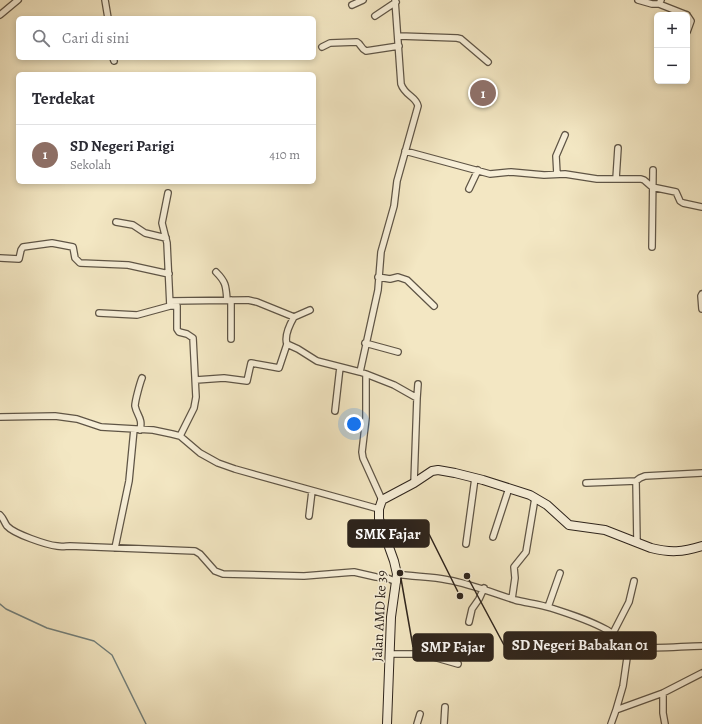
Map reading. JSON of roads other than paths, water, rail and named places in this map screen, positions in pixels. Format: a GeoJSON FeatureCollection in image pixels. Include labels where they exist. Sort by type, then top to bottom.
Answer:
{"type":"FeatureCollection","features":[{"type":"Feature","properties":{"kind":"street"},"geometry":{"type":"LineString","coordinates":[[0,15],[18,0]]}},
{"type":"Feature","properties":{"kind":"street"},"geometry":{"type":"LineString","coordinates":[[105,0],[108,16]]}},
{"type":"Feature","properties":{"kind":"street"},"geometry":{"type":"LineString","coordinates":[[352,5],[363,0]]}},
{"type":"Feature","properties":{"kind":"street"},"geometry":{"type":"LineString","coordinates":[[638,0],[652,4],[660,2],[681,12]]}},
{"type":"Feature","properties":{"kind":"street"},"geometry":{"type":"LineString","coordinates":[[375,16],[396,1]]}},
{"type":"Feature","properties":{"kind":"street"},"geometry":{"type":"LineString","coordinates":[[360,372],[365,343],[378,290],[381,252],[394,206],[397,181],[418,106],[416,101],[405,92],[401,84],[396,1]]}},
{"type":"Feature","properties":{"kind":"street"},"geometry":{"type":"LineString","coordinates":[[399,36],[461,39],[488,62]]}},
{"type":"Feature","properties":{"kind":"street"},"geometry":{"type":"LineString","coordinates":[[322,47],[330,43],[358,42],[363,50],[399,46]]}},
{"type":"Feature","properties":{"kind":"street"},"geometry":{"type":"LineString","coordinates":[[557,174],[556,156],[566,135]]}},
{"type":"Feature","properties":{"kind":"street"},"geometry":{"type":"LineString","coordinates":[[616,179],[618,148]]}},
{"type":"Feature","properties":{"kind":"street"},"geometry":{"type":"LineString","coordinates":[[405,151],[494,174],[511,172],[544,175],[568,174],[593,179],[641,179],[652,187],[677,193],[680,201],[683,203],[702,207]]}},
{"type":"Feature","properties":{"kind":"street"},"geometry":{"type":"LineString","coordinates":[[469,188],[478,170]]}},
{"type":"Feature","properties":{"kind":"street"},"geometry":{"type":"LineString","coordinates":[[652,247],[653,170]]}},
{"type":"Feature","properties":{"kind":"street"},"geometry":{"type":"LineString","coordinates":[[168,193],[162,218],[162,227],[167,243],[170,303]]}},
{"type":"Feature","properties":{"kind":"street"},"geometry":{"type":"LineString","coordinates":[[116,222],[133,225],[145,233],[166,238]]}},
{"type":"Feature","properties":{"kind":"street"},"geometry":{"type":"LineString","coordinates":[[0,258],[19,258],[20,250],[23,247],[52,243],[73,247],[75,258],[80,263],[128,265],[168,274]]}},
{"type":"Feature","properties":{"kind":"street"},"geometry":{"type":"LineString","coordinates":[[216,272],[225,281],[229,300],[231,339]]}},
{"type":"Feature","properties":{"kind":"street"},"geometry":{"type":"LineString","coordinates":[[378,277],[390,279],[398,277],[407,280],[434,306]]}},
{"type":"Feature","properties":{"kind":"street"},"geometry":{"type":"LineString","coordinates":[[702,294],[702,309]]}},
{"type":"Feature","properties":{"kind":"street"},"geometry":{"type":"LineString","coordinates":[[99,313],[137,315],[170,303],[248,300],[257,302],[294,317]]}},
{"type":"Feature","properties":{"kind":"street"},"geometry":{"type":"LineString","coordinates":[[170,303],[177,306],[177,329],[179,332],[187,334],[193,338],[196,397],[194,408],[180,436]]}},
{"type":"Feature","properties":{"kind":"street"},"geometry":{"type":"LineString","coordinates":[[196,380],[224,378],[247,381],[251,363],[280,368],[287,344],[287,335],[294,317],[310,310]]}},
{"type":"Feature","properties":{"kind":"street"},"geometry":{"type":"LineString","coordinates":[[365,343],[398,352]]}},
{"type":"Feature","properties":{"kind":"street"},"geometry":{"type":"LineString","coordinates":[[287,344],[298,349],[311,359],[366,374],[394,385],[417,398]]}},
{"type":"Feature","properties":{"kind":"street"},"geometry":{"type":"LineString","coordinates":[[335,411],[340,367]]}},
{"type":"Feature","properties":{"kind":"street"},"geometry":{"type":"LineString","coordinates":[[366,374],[366,418],[362,452],[363,458],[382,500],[435,470],[475,478],[509,488],[535,498],[547,505],[569,525],[605,530],[651,548],[672,551],[688,551],[702,546]]}},
{"type":"Feature","properties":{"kind":"street"},"geometry":{"type":"LineString","coordinates":[[115,548],[129,481],[137,429],[141,419],[135,406],[135,402],[142,378]]}},
{"type":"Feature","properties":{"kind":"street"},"geometry":{"type":"LineString","coordinates":[[414,483],[418,384]]}},
{"type":"Feature","properties":{"kind":"street"},"geometry":{"type":"LineString","coordinates":[[0,417],[54,416],[77,419],[101,427],[137,429],[163,432],[180,436],[200,453],[218,463],[379,509]]}},
{"type":"Feature","properties":{"kind":"street"},"geometry":{"type":"LineString","coordinates":[[586,483],[636,481],[645,476],[702,473]]}},
{"type":"Feature","properties":{"kind":"street"},"geometry":{"type":"LineString","coordinates":[[466,544],[475,478]]}},
{"type":"Feature","properties":{"kind":"street"},"geometry":{"type":"LineString","coordinates":[[636,481],[637,542]]}},
{"type":"Feature","properties":{"kind":"street"},"geometry":{"type":"LineString","coordinates":[[493,537],[509,488]]}},
{"type":"Feature","properties":{"kind":"street"},"geometry":{"type":"LineString","coordinates":[[309,516],[312,491]]}},
{"type":"Feature","properties":{"kind":"street"},"geometry":{"type":"LineString","coordinates":[[512,599],[515,578],[514,567],[526,552],[535,498]]}},
{"type":"Feature","properties":{"kind":"street","name":"Jalan AMD ke 39"},"geometry":{"type":"LineString","coordinates":[[382,500],[379,509],[379,519],[394,561],[397,578],[391,617],[387,724]]}},
{"type":"Feature","properties":{"kind":"street"},"geometry":{"type":"LineString","coordinates":[[0,515],[8,526],[22,535],[58,547],[70,546],[194,551],[200,554],[215,571],[223,574],[304,576],[350,572],[387,578],[432,577],[484,588],[512,599],[548,607],[591,621],[613,633],[620,641],[629,644],[654,647],[702,646]]}},
{"type":"Feature","properties":{"kind":"street"},"geometry":{"type":"LineString","coordinates":[[0,526],[8,526]]}},
{"type":"Feature","properties":{"kind":"street"},"geometry":{"type":"LineString","coordinates":[[548,607],[560,573]]}},
{"type":"Feature","properties":{"kind":"street"},"geometry":{"type":"LineString","coordinates":[[613,633],[629,602],[634,581]]}},
{"type":"Feature","properties":{"kind":"street"},"geometry":{"type":"LineString","coordinates":[[468,622],[472,609],[480,599],[484,588]]}},
{"type":"Feature","properties":{"kind":"street"},"geometry":{"type":"LineString","coordinates":[[611,724],[623,686],[629,644]]}},
{"type":"Feature","properties":{"kind":"street"},"geometry":{"type":"LineString","coordinates":[[390,654],[423,654],[458,664]]}},
{"type":"Feature","properties":{"kind":"street"},"geometry":{"type":"LineString","coordinates":[[616,710],[663,693],[702,673]]}},
{"type":"Feature","properties":{"kind":"street"},"geometry":{"type":"LineString","coordinates":[[663,693],[663,713],[665,724]]}},
{"type":"Feature","properties":{"kind":"street"},"geometry":{"type":"LineString","coordinates":[[444,724],[445,707]]}},
{"type":"Feature","properties":{"kind":"street"},"geometry":{"type":"LineString","coordinates":[[417,724],[420,714]]}},
{"type":"Feature","properties":{"kind":"waterway"},"geometry":{"type":"LineString","coordinates":[[0,604],[6,609],[47,628],[94,641],[112,655],[146,724]]}},
{"type":"Feature","properties":{"kind":"place","name":"SD Negeri Parigi"},"geometry":{"type":"Point","coordinates":[483,93]}},
{"type":"Feature","properties":{"kind":"place","name":"SMP Fajar"},"geometry":{"type":"Point","coordinates":[400,573]}},
{"type":"Feature","properties":{"kind":"place","name":"SD Negeri Babakan 01"},"geometry":{"type":"Point","coordinates":[467,576]}},
{"type":"Feature","properties":{"kind":"place","name":"SMK Fajar"},"geometry":{"type":"Point","coordinates":[460,596]}}]}
